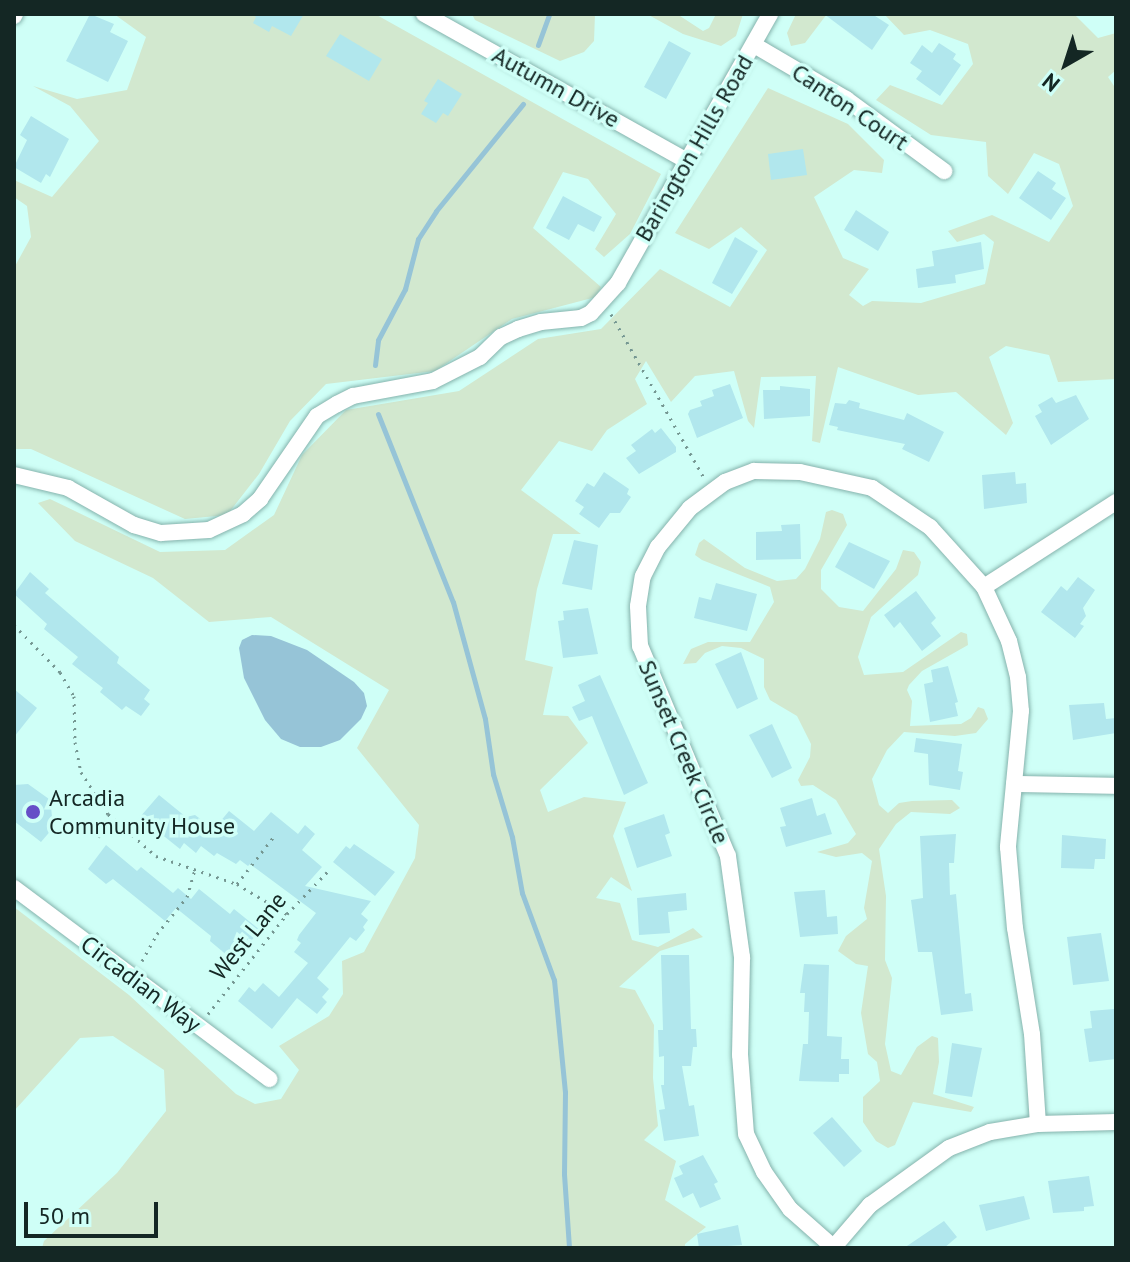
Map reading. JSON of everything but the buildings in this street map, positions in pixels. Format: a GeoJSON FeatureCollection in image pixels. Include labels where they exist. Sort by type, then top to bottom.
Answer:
{"type":"FeatureCollection","features":[{"type":"Feature","properties":{"kind":"street","name":"Autumn Drive"},"geometry":{"type":"LineString","coordinates":[[424,14],[687,161]]}},
{"type":"Feature","properties":{"kind":"street","name":"Barington Hills Road"},"geometry":{"type":"LineString","coordinates":[[604,301],[618,283],[770,14]]}},
{"type":"Feature","properties":{"kind":"street","name":"Canton Court"},"geometry":{"type":"LineString","coordinates":[[754,45],[846,99],[944,171]]}},
{"type":"Feature","properties":{"kind":"street"},"geometry":{"type":"LineString","coordinates":[[14,475],[68,488],[134,525],[161,533],[209,530],[243,514],[260,499],[317,416],[337,404],[353,396],[433,381],[480,357],[501,337],[518,329],[541,322],[581,318],[604,301]]}},
{"type":"Feature","properties":{"kind":"street","name":"Sunset Creek Circle"},"geometry":{"type":"LineString","coordinates":[[833,1248],[790,1209],[764,1172],[746,1134],[741,1098],[742,957],[728,856],[640,646],[638,606],[643,576],[658,547],[682,517],[712,491],[754,471],[800,472],[872,488],[930,527],[984,587],[1009,641],[1018,677],[1021,711],[1008,847],[1015,928],[1032,1034],[1038,1124]]}},
{"type":"Feature","properties":{"kind":"street"},"geometry":{"type":"LineString","coordinates":[[984,587],[1116,502]]}},
{"type":"Feature","properties":{"kind":"street"},"geometry":{"type":"LineString","coordinates":[[1014,784],[1116,786]]}},
{"type":"Feature","properties":{"kind":"street","name":"Circadian Way"},"geometry":{"type":"LineString","coordinates":[[14,888],[269,1079]]}},
{"type":"Feature","properties":{"kind":"street"},"geometry":{"type":"LineString","coordinates":[[833,1248],[870,1205],[949,1148],[990,1132],[1038,1124],[1116,1122]]}},
{"type":"Feature","properties":{"kind":"path"},"geometry":{"type":"LineString","coordinates":[[604,301],[712,491]]}},
{"type":"Feature","properties":{"kind":"path"},"geometry":{"type":"LineString","coordinates":[[14,625],[52,663],[74,696],[75,742],[81,772],[115,820],[156,856],[237,884],[287,914]]}},
{"type":"Feature","properties":{"kind":"path"},"geometry":{"type":"LineString","coordinates":[[98,837],[115,820]]}},
{"type":"Feature","properties":{"kind":"path"},"geometry":{"type":"LineString","coordinates":[[237,884],[275,835]]}},
{"type":"Feature","properties":{"kind":"path"},"geometry":{"type":"LineString","coordinates":[[130,977],[157,934],[187,897],[195,869]]}},
{"type":"Feature","properties":{"kind":"path","name":"West Lane"},"geometry":{"type":"LineString","coordinates":[[197,1026],[287,914],[329,870]]}},
{"type":"Feature","properties":{"kind":"green space"},"geometry":{"type":"Polygon","coordinates":[[[114,14],[375,14],[661,174],[630,234],[604,257],[595,249],[616,214],[588,179],[563,172],[533,228],[601,287],[596,297],[512,319],[435,371],[326,384],[290,421],[259,474],[227,515],[185,519],[31,449],[14,449],[14,268],[31,237],[27,206],[14,197],[14,180],[52,197],[99,141],[70,106],[33,86],[77,99],[127,90],[146,37],[114,14]]]}},
{"type":"Feature","properties":{"kind":"green space"},"geometry":{"type":"Polygon","coordinates":[[[472,14],[595,14],[594,41],[584,52],[560,61],[475,20],[472,14]]]}},
{"type":"Feature","properties":{"kind":"green space"},"geometry":{"type":"Polygon","coordinates":[[[647,14],[677,14],[703,31],[709,28],[716,14],[743,14],[736,36],[721,46],[683,34],[647,14]]]}},
{"type":"Feature","properties":{"kind":"green space"},"geometry":{"type":"Polygon","coordinates":[[[796,14],[827,14],[805,43],[791,46],[787,33],[796,14]]]}},
{"type":"Feature","properties":{"kind":"green space"},"geometry":{"type":"Polygon","coordinates":[[[884,14],[1074,14],[1098,38],[1116,33],[1116,70],[1108,77],[1116,89],[1116,379],[1058,382],[1049,355],[1006,346],[989,357],[1013,423],[1006,435],[956,392],[918,395],[838,367],[820,443],[812,441],[816,376],[761,377],[754,428],[748,421],[734,371],[695,376],[671,402],[646,361],[635,379],[647,404],[607,430],[592,451],[559,441],[521,490],[581,534],[553,534],[537,589],[525,660],[553,667],[543,715],[568,716],[588,743],[540,790],[548,812],[584,797],[626,802],[613,836],[632,891],[611,877],[596,898],[620,903],[632,940],[658,947],[693,928],[703,937],[660,951],[619,987],[635,990],[654,1025],[653,1078],[658,1126],[644,1140],[676,1161],[665,1200],[706,1227],[685,1244],[685,1248],[42,1248],[44,1241],[117,1173],[166,1111],[164,1070],[113,1036],[80,1038],[14,1111],[14,907],[129,995],[236,1094],[255,1104],[281,1099],[299,1070],[279,1046],[329,1016],[343,994],[342,961],[364,952],[415,858],[419,825],[357,748],[389,690],[271,617],[209,622],[153,578],[75,541],[38,503],[50,499],[160,552],[225,550],[274,515],[302,455],[346,410],[459,391],[538,339],[601,329],[660,269],[730,307],[767,250],[741,227],[709,249],[675,233],[768,88],[848,124],[884,160],[882,173],[854,170],[814,197],[843,258],[869,269],[849,295],[863,306],[872,301],[921,303],[985,284],[994,242],[984,234],[957,242],[948,231],[992,215],[1049,242],[1073,206],[1059,164],[1034,153],[1008,194],[988,176],[986,142],[931,135],[876,100],[890,85],[942,105],[973,64],[968,44],[930,30],[904,35],[884,14]]]}},
{"type":"Feature","properties":{"kind":"green space"},"geometry":{"type":"Polygon","coordinates":[[[832,510],[843,514],[847,525],[821,570],[821,589],[839,607],[863,611],[896,569],[903,550],[914,552],[921,562],[918,575],[871,617],[858,657],[864,675],[903,672],[961,632],[967,634],[968,645],[922,671],[909,685],[907,690],[912,701],[910,726],[961,724],[971,718],[978,707],[984,709],[988,719],[976,733],[955,736],[904,732],[887,750],[872,779],[879,805],[888,813],[899,803],[912,801],[952,800],[960,808],[950,814],[911,812],[896,824],[879,849],[886,896],[885,960],[892,978],[885,1044],[891,1071],[901,1075],[917,1047],[932,1036],[938,1038],[939,1062],[933,1094],[974,1107],[971,1112],[913,1102],[895,1145],[888,1148],[876,1141],[863,1122],[863,1097],[880,1081],[877,1062],[868,1054],[861,1013],[868,966],[856,964],[838,951],[846,936],[867,919],[864,908],[872,861],[862,853],[836,857],[817,852],[848,843],[856,834],[836,800],[813,785],[801,786],[798,780],[810,757],[811,744],[797,716],[770,700],[764,687],[764,659],[741,648],[722,646],[705,653],[696,663],[683,664],[691,649],[708,642],[750,642],[774,602],[770,587],[695,555],[699,543],[704,539],[745,568],[777,581],[796,579],[805,569],[820,539],[826,512],[832,510]]]}},
{"type":"Feature","properties":{"kind":"water"},"geometry":{"type":"Polygon","coordinates":[[[252,635],[271,636],[307,650],[354,682],[364,693],[367,706],[361,719],[340,740],[321,747],[300,747],[281,739],[265,720],[244,678],[239,648],[242,640],[252,635]]]}},
{"type":"Feature","properties":{"kind":"waterway"},"geometry":{"type":"LineString","coordinates":[[538,45],[549,14]]}},
{"type":"Feature","properties":{"kind":"waterway"},"geometry":{"type":"LineString","coordinates":[[375,365],[378,340],[405,289],[418,239],[436,211],[523,104]]}},
{"type":"Feature","properties":{"kind":"waterway"},"geometry":{"type":"LineString","coordinates":[[378,414],[453,602],[485,719],[493,774],[512,837],[522,893],[554,980],[565,1092],[564,1174],[569,1248]]}},
{"type":"Feature","properties":{"kind":"place","name":"Arcadia Community House"},"geometry":{"type":"Point","coordinates":[33,812]}}]}
